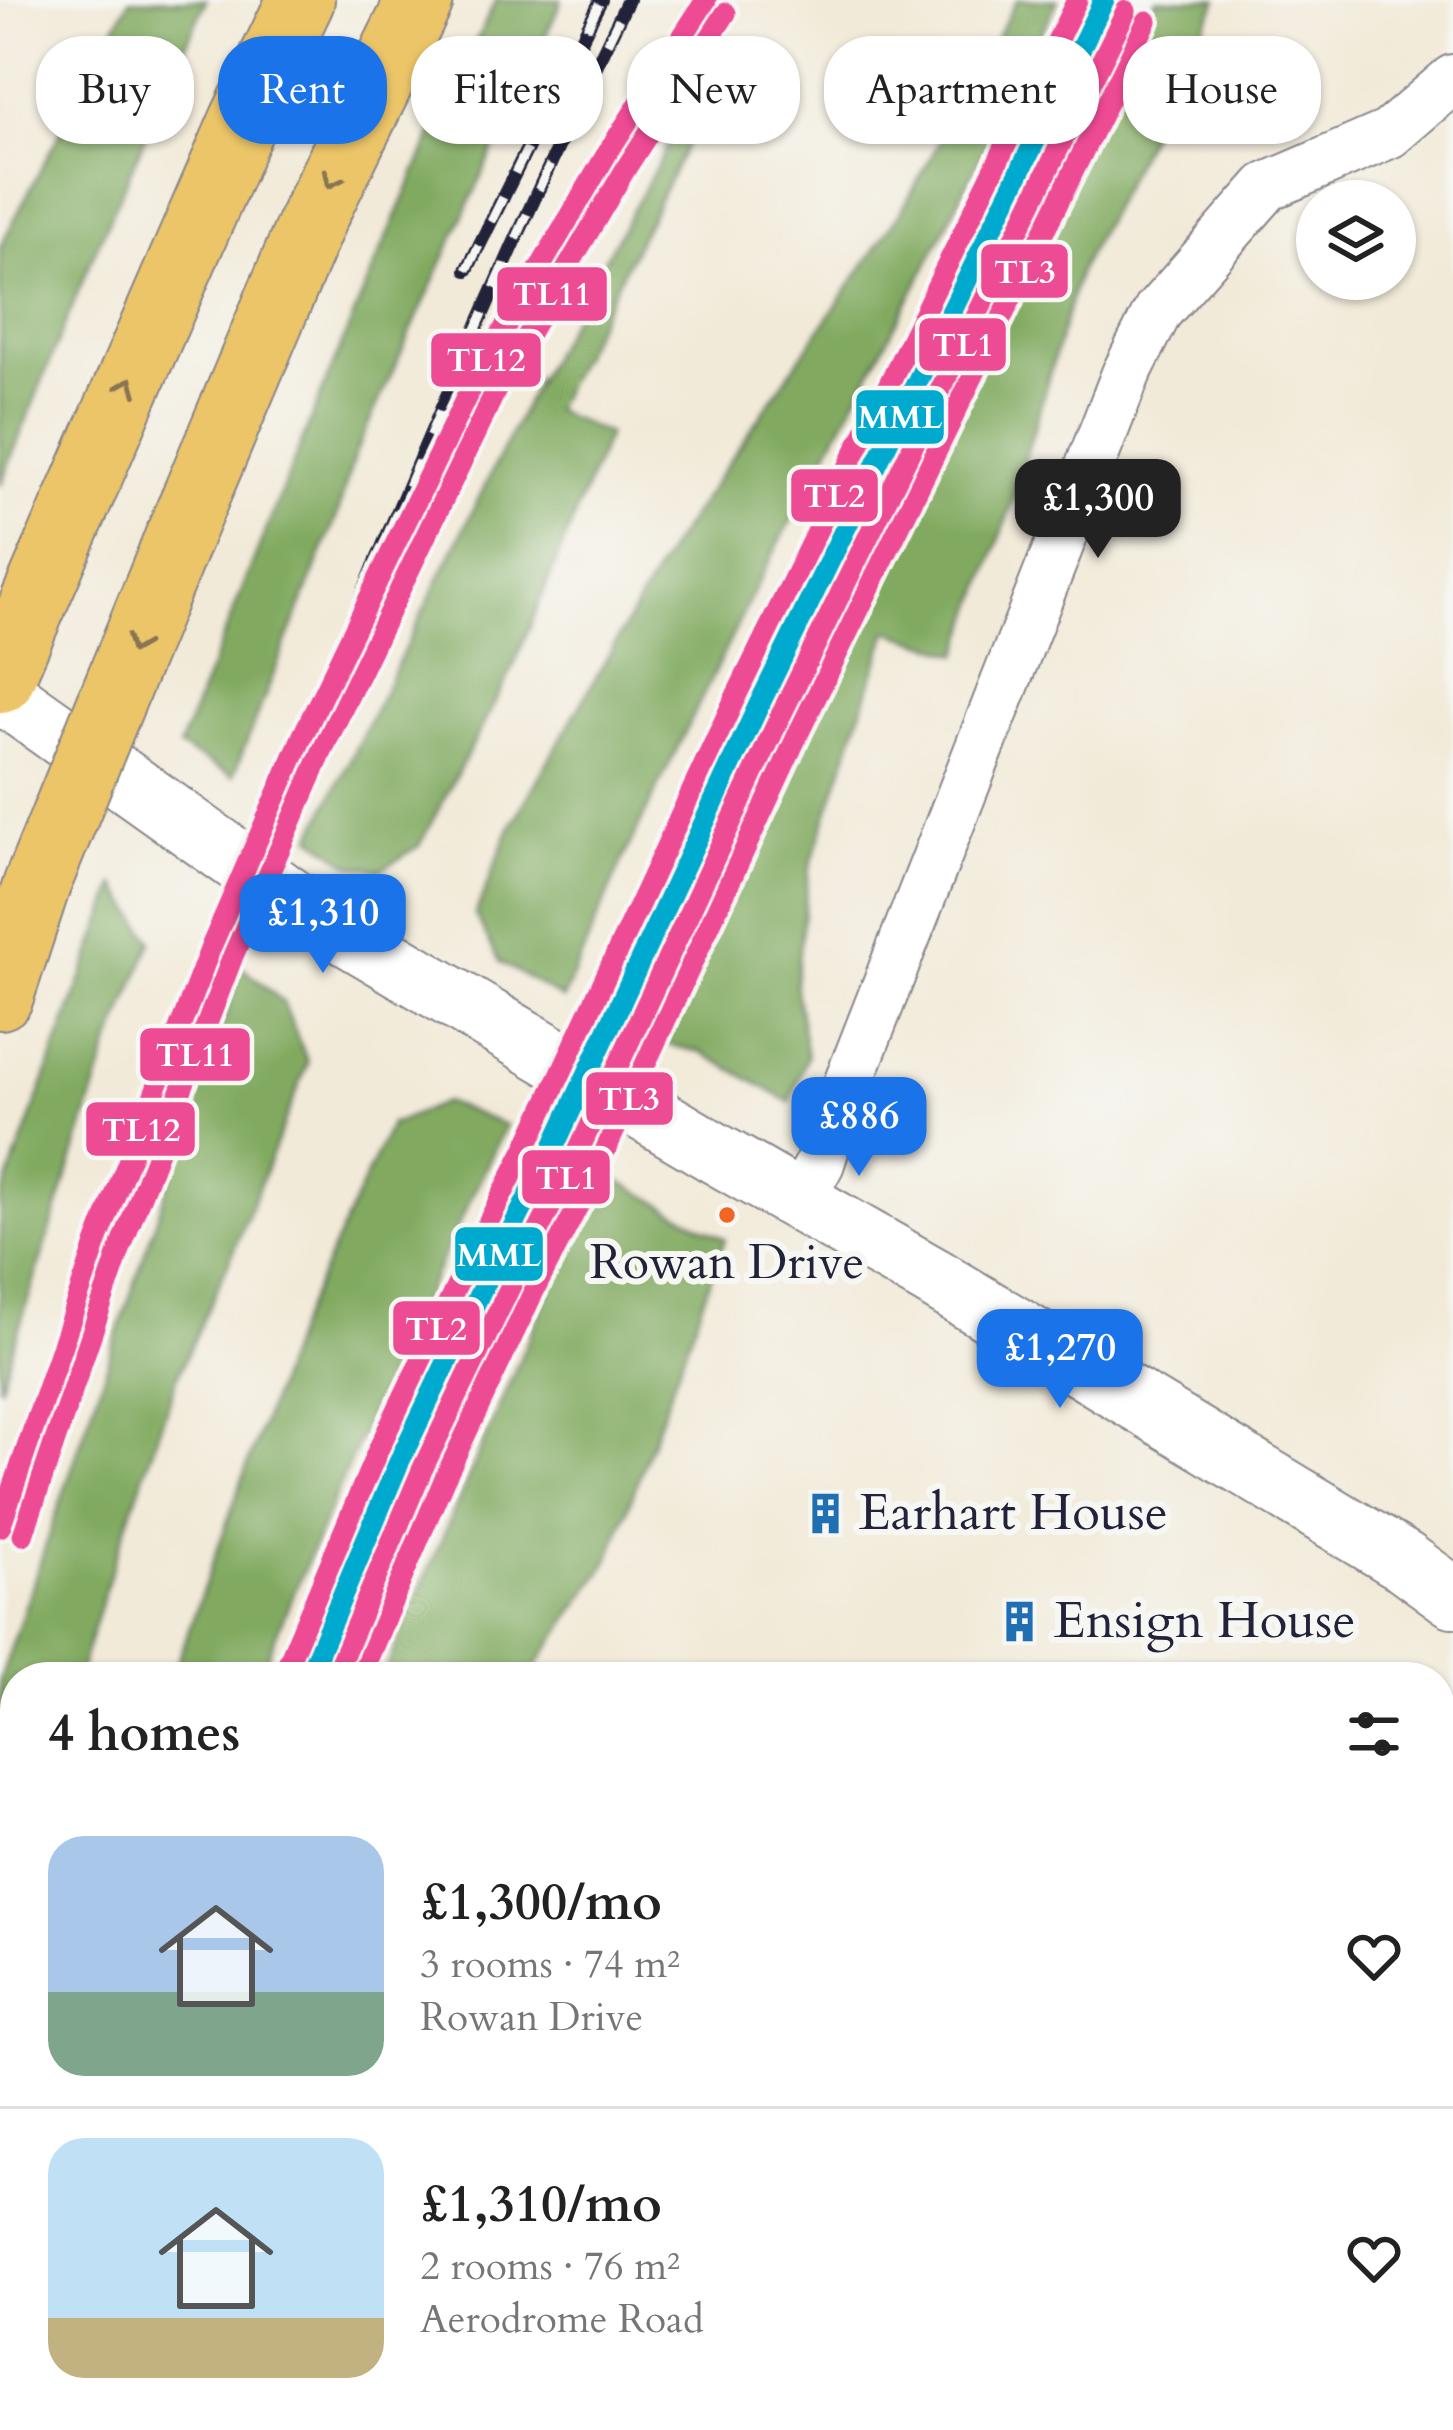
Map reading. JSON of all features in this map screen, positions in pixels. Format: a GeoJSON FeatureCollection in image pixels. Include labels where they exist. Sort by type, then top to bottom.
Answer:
{"type":"FeatureCollection","features":[{"type":"Feature","properties":{"kind":"highway"},"geometry":{"type":"LineString","coordinates":[[0,680],[243,121],[301,0]]}},
{"type":"Feature","properties":{"kind":"highway"},"geometry":{"type":"LineString","coordinates":[[0,996],[37,884],[179,536],[314,216],[420,0]]}},
{"type":"Feature","properties":{"kind":"street"},"geometry":{"type":"LineString","coordinates":[[799,1202],[820,1162],[1126,374],[1158,311],[1267,187],[1389,134],[1453,79]]}},
{"type":"Feature","properties":{"kind":"street"},"geometry":{"type":"LineString","coordinates":[[0,692],[319,918],[932,1277],[1405,1562],[1453,1597]]}},
{"type":"Feature","properties":{"kind":"green space"},"geometry":{"type":"Polygon","coordinates":[[[129,0],[206,0],[190,36],[110,36],[129,0]]]}},
{"type":"Feature","properties":{"kind":"green space"},"geometry":{"type":"Polygon","coordinates":[[[496,0],[562,0],[546,36],[479,36],[496,0]]]}},
{"type":"Feature","properties":{"kind":"green space"},"geometry":{"type":"Polygon","coordinates":[[[1017,0],[1058,0],[1040,36],[997,36],[1017,0]]]}},
{"type":"Feature","properties":{"kind":"green space"},"geometry":{"type":"Polygon","coordinates":[[[1156,0],[1218,0],[1200,36],[1138,36],[1156,0]]]}},
{"type":"Feature","properties":{"kind":"green space"},"geometry":{"type":"Polygon","coordinates":[[[1123,67],[1123,144],[1144,144],[1079,271],[1013,501],[959,654],[888,631],[809,870],[795,984],[807,1056],[790,1102],[701,1052],[646,1040],[1085,144],[1099,144],[1099,116],[1123,67]]]}},
{"type":"Feature","properties":{"kind":"green space"},"geometry":{"type":"Polygon","coordinates":[[[54,144],[142,144],[0,486],[0,247],[54,144]]]}},
{"type":"Feature","properties":{"kind":"green space"},"geometry":{"type":"Polygon","coordinates":[[[429,144],[496,144],[354,456],[338,513],[233,776],[179,747],[429,144]]]}},
{"type":"Feature","properties":{"kind":"green space"},"geometry":{"type":"Polygon","coordinates":[[[669,144],[687,144],[553,410],[608,434],[512,670],[419,846],[381,870],[351,865],[312,837],[537,380],[669,144]]]}},
{"type":"Feature","properties":{"kind":"green space"},"geometry":{"type":"Polygon","coordinates":[[[938,144],[987,144],[762,575],[623,859],[563,999],[500,962],[475,915],[510,828],[669,549],[902,210],[938,144]]]}},
{"type":"Feature","properties":{"kind":"green space"},"geometry":{"type":"Polygon","coordinates":[[[116,885],[152,941],[107,1053],[0,1388],[0,1203],[116,885]]]}},
{"type":"Feature","properties":{"kind":"green space"},"geometry":{"type":"Polygon","coordinates":[[[242,967],[283,1002],[308,1063],[176,1380],[83,1662],[6,1662],[242,967]]]}},
{"type":"Feature","properties":{"kind":"green space"},"geometry":{"type":"Polygon","coordinates":[[[444,1102],[506,1125],[386,1377],[264,1662],[177,1662],[296,1329],[390,1125],[444,1102]]]}},
{"type":"Feature","properties":{"kind":"green space"},"geometry":{"type":"Polygon","coordinates":[[[601,1171],[725,1239],[609,1560],[539,1662],[388,1662],[601,1171]]]}},
{"type":"Feature","properties":{"kind":"railway"},"geometry":{"type":"LineString","coordinates":[[467,270],[601,0]]}},
{"type":"Feature","properties":{"kind":"railway"},"geometry":{"type":"LineString","coordinates":[[303,735],[501,273],[628,0]]}},
{"type":"Feature","properties":{"kind":"transit line","name":"TL12"},"geometry":{"type":"LineString","coordinates":[[0,1527],[97,1242],[211,947],[303,735],[478,373],[608,152],[706,0]]}},
{"type":"Feature","properties":{"kind":"transit line","name":"TL2"},"geometry":{"type":"LineString","coordinates":[[289,1662],[378,1450],[527,1146],[736,696],[1077,0]]}},
{"type":"Feature","properties":{"kind":"transit line","name":"MML"},"geometry":{"type":"LineString","coordinates":[[314,1662],[400,1460],[549,1157],[758,707],[1104,0]]}},
{"type":"Feature","properties":{"kind":"transit line","name":"TL1"},"geometry":{"type":"LineString","coordinates":[[340,1662],[422,1470],[571,1167],[780,717],[1126,11]]}},
{"type":"Feature","properties":{"kind":"transit line","name":"TL11"},"geometry":{"type":"LineString","coordinates":[[23,1535],[120,1250],[233,956],[325,745],[499,384],[628,165],[726,13]]}},
{"type":"Feature","properties":{"kind":"transit line","name":"TL3"},"geometry":{"type":"LineString","coordinates":[[366,1662],[444,1480],[593,1177],[801,728],[1147,21]]}},
{"type":"Feature","properties":{"kind":"place","name":"Rowan Drive"},"geometry":{"type":"Point","coordinates":[727,1215]}},
{"type":"Feature","properties":{"kind":"place","name":"Earhart House"},"geometry":{"type":"Point","coordinates":[825,1513]}},
{"type":"Feature","properties":{"kind":"place","name":"Ensign House"},"geometry":{"type":"Point","coordinates":[1020,1621]}}]}
